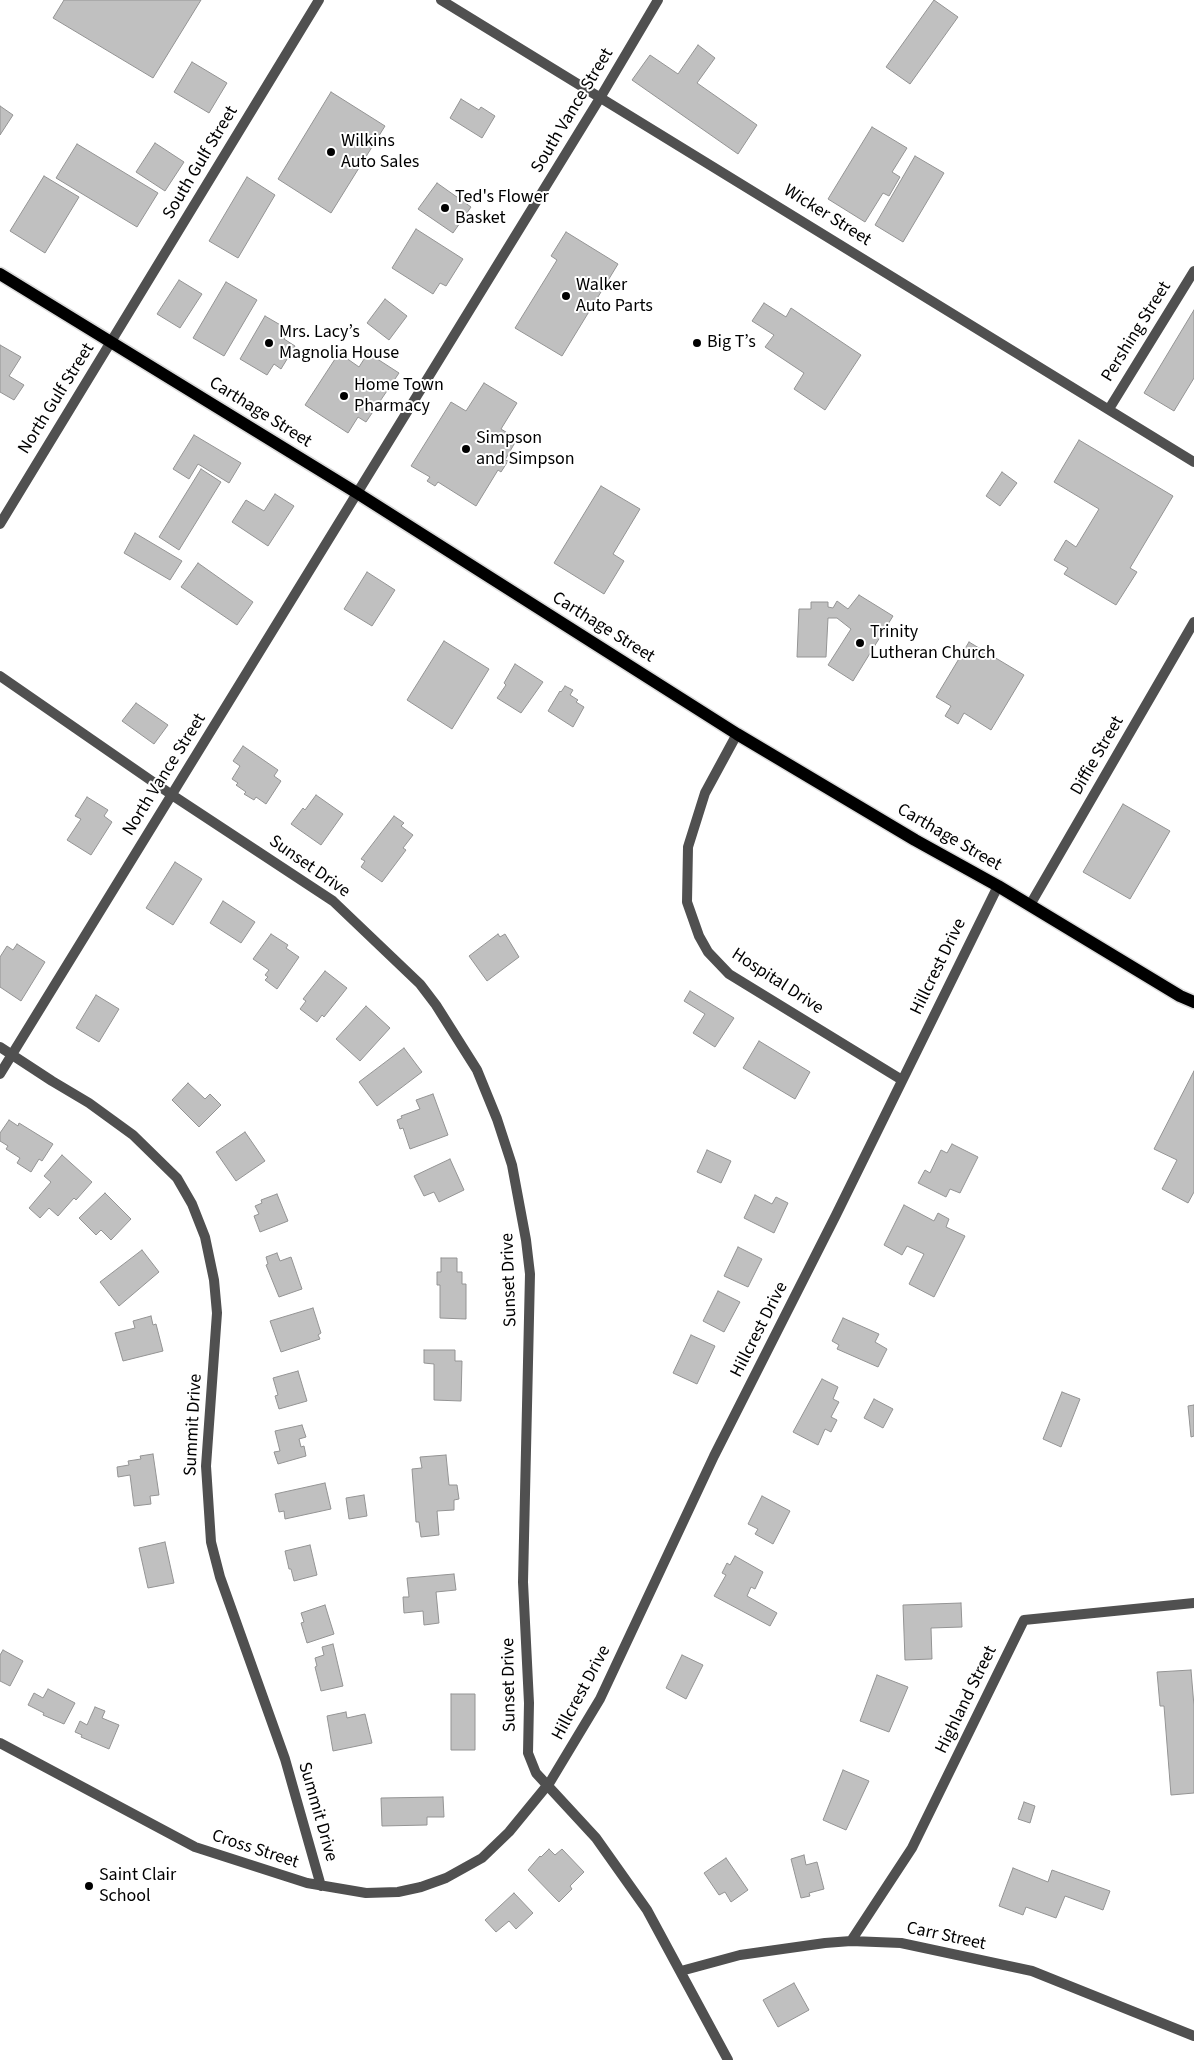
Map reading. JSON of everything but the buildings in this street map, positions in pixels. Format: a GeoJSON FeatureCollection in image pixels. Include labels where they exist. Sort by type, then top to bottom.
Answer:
{"type":"FeatureCollection","features":[{"type":"Feature","properties":{"kind":"main road","name":"Carthage Street"},"geometry":{"type":"LineString","coordinates":[[0,274],[358,493],[737,734],[914,840],[998,886],[1180,996],[1194,1002]]}},
{"type":"Feature","properties":{"kind":"street","name":"South Gulf Street"},"geometry":{"type":"LineString","coordinates":[[111,342],[319,0]]}},
{"type":"Feature","properties":{"kind":"street","name":"Wicker Street"},"geometry":{"type":"LineString","coordinates":[[441,0],[1194,462]]}},
{"type":"Feature","properties":{"kind":"street","name":"South Vance Street"},"geometry":{"type":"LineString","coordinates":[[358,493],[658,0]]}},
{"type":"Feature","properties":{"kind":"street","name":"Pershing Street"},"geometry":{"type":"LineString","coordinates":[[1109,409],[1194,271]]}},
{"type":"Feature","properties":{"kind":"street","name":"North Gulf Street"},"geometry":{"type":"LineString","coordinates":[[0,524],[111,342]]}},
{"type":"Feature","properties":{"kind":"street","name":"North Vance Street"},"geometry":{"type":"LineString","coordinates":[[0,1074],[358,493]]}},
{"type":"Feature","properties":{"kind":"street","name":"Diffie Street"},"geometry":{"type":"LineString","coordinates":[[1030,905],[1194,622]]}},
{"type":"Feature","properties":{"kind":"street","name":"Sunset Drive"},"geometry":{"type":"LineString","coordinates":[[0,676],[172,795],[333,901],[420,984],[436,1005],[473,1063],[496,1118],[512,1165],[526,1240],[530,1274],[523,1582],[529,1703],[528,1753],[536,1772],[547,1787],[602,1846],[648,1910],[728,2060]]}},
{"type":"Feature","properties":{"kind":"street","name":"Hospital Drive"},"geometry":{"type":"LineString","coordinates":[[737,734],[705,793],[688,847],[687,902],[699,936],[708,952],[729,974],[902,1080]]}},
{"type":"Feature","properties":{"kind":"street","name":"Hillcrest Drive"},"geometry":{"type":"LineString","coordinates":[[547,1787],[600,1699],[714,1456],[998,886]]}},
{"type":"Feature","properties":{"kind":"street","name":"Summit Drive"},"geometry":{"type":"LineString","coordinates":[[0,1047],[89,1103],[133,1134],[177,1178],[192,1204],[205,1238],[214,1280],[217,1313],[206,1466],[211,1542],[220,1577],[285,1759],[321,1886]]}},
{"type":"Feature","properties":{"kind":"street","name":"Highland Street"},"geometry":{"type":"LineString","coordinates":[[851,1941],[912,1848],[1024,1620],[1194,1603]]}},
{"type":"Feature","properties":{"kind":"street","name":"Cross Street"},"geometry":{"type":"LineString","coordinates":[[0,1743],[195,1848],[307,1884],[350,1892],[382,1893],[421,1887],[446,1878],[482,1858],[508,1832],[547,1787]]}},
{"type":"Feature","properties":{"kind":"street","name":"Carr Street"},"geometry":{"type":"LineString","coordinates":[[682,1971],[740,1955],[825,1942],[900,1943],[1032,1971],[1194,2036]]}},
{"type":"Feature","properties":{"kind":"place","name":"Wilkins Auto Sales"},"geometry":{"type":"Point","coordinates":[331,152]}},
{"type":"Feature","properties":{"kind":"place","name":"Ted's Flower Basket"},"geometry":{"type":"Point","coordinates":[445,208]}},
{"type":"Feature","properties":{"kind":"place","name":"Walker Auto Parts"},"geometry":{"type":"Point","coordinates":[566,296]}},
{"type":"Feature","properties":{"kind":"place","name":"Mrs. Lacy’s Magnolia House"},"geometry":{"type":"Point","coordinates":[269,343]}},
{"type":"Feature","properties":{"kind":"place","name":"Big T’s"},"geometry":{"type":"Point","coordinates":[697,343]}},
{"type":"Feature","properties":{"kind":"place","name":"Home Town Pharmacy"},"geometry":{"type":"Point","coordinates":[344,396]}},
{"type":"Feature","properties":{"kind":"place","name":"Simpson and Simpson"},"geometry":{"type":"Point","coordinates":[466,449]}},
{"type":"Feature","properties":{"kind":"place","name":"Trinity Lutheran Church"},"geometry":{"type":"Point","coordinates":[860,643]}},
{"type":"Feature","properties":{"kind":"place","name":"Saint Clair School"},"geometry":{"type":"Point","coordinates":[89,1886]}}]}
